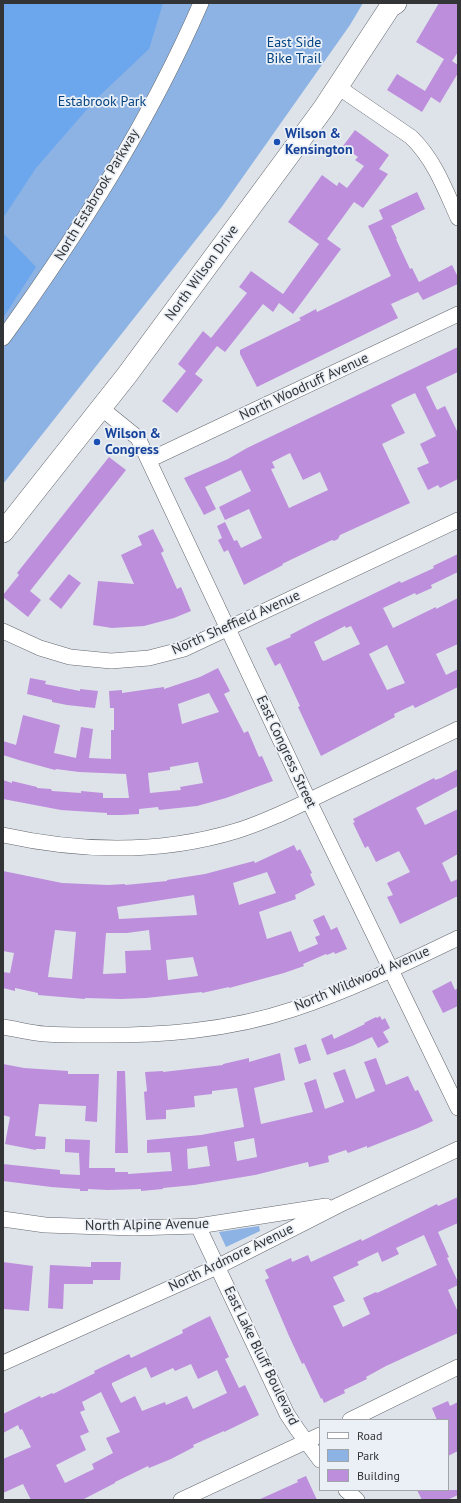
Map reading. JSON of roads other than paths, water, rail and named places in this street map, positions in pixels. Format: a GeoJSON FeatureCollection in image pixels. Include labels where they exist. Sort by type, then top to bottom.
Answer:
{"type":"FeatureCollection","features":[{"type":"Feature","properties":{"kind":"street","name":"North Estabrook Parkway"},"geometry":{"type":"LineString","coordinates":[[3,338],[50,272],[95,203],[151,107],[201,3]]}},
{"type":"Feature","properties":{"kind":"street","name":"North Wilson Drive"},"geometry":{"type":"LineString","coordinates":[[3,532],[136,362],[338,87],[393,4]]}},
{"type":"Feature","properties":{"kind":"street"},"geometry":{"type":"LineString","coordinates":[[338,87],[411,137],[421,146],[432,161],[458,218]]}},
{"type":"Feature","properties":{"kind":"street","name":"North Woodruff Avenue"},"geometry":{"type":"LineString","coordinates":[[149,460],[458,314]]}},
{"type":"Feature","properties":{"kind":"street","name":"East Congress Street"},"geometry":{"type":"LineString","coordinates":[[101,408],[138,438],[229,628],[309,801],[458,1108]]}},
{"type":"Feature","properties":{"kind":"street","name":"North Sheffield Avenue"},"geometry":{"type":"LineString","coordinates":[[3,631],[40,648],[70,657],[111,661],[149,658],[184,649],[458,520]]}},
{"type":"Feature","properties":{"kind":"street"},"geometry":{"type":"LineString","coordinates":[[3,835],[67,846],[122,849],[157,847],[204,839],[258,823],[309,801],[458,729]]}},
{"type":"Feature","properties":{"kind":"street","name":"North Wildwood Avenue"},"geometry":{"type":"LineString","coordinates":[[3,1027],[44,1034],[130,1036],[215,1028],[244,1023],[336,994],[458,938]]}},
{"type":"Feature","properties":{"kind":"street","name":"North Ardmore Avenue"},"geometry":{"type":"LineString","coordinates":[[3,1363],[216,1267],[338,1205],[458,1149]]}},
{"type":"Feature","properties":{"kind":"street","name":"North Alpine Avenue"},"geometry":{"type":"LineString","coordinates":[[3,1219],[45,1225],[134,1228],[198,1226],[338,1205]]}},
{"type":"Feature","properties":{"kind":"street","name":"East Lake Bluff Boulevard"},"geometry":{"type":"LineString","coordinates":[[198,1226],[216,1267],[287,1414],[319,1459]]}},
{"type":"Feature","properties":{"kind":"street"},"geometry":{"type":"LineString","coordinates":[[352,1419],[458,1367]]}},
{"type":"Feature","properties":{"kind":"street"},"geometry":{"type":"LineString","coordinates":[[181,1500],[319,1436]]}},
{"type":"Feature","properties":{"kind":"street"},"geometry":{"type":"LineString","coordinates":[[347,1491],[357,1500]]}},
{"type":"Feature","properties":{"kind":"place","name":"Wilson & Kensington"},"geometry":{"type":"Point","coordinates":[277,142]}},
{"type":"Feature","properties":{"kind":"place","name":"Wilson & Congress"},"geometry":{"type":"Point","coordinates":[97,442]}},
{"type":"Feature","properties":{"kind":"park label","name":"East Side Bike Trail"},"geometry":{"type":"Point","coordinates":[294,52]}},
{"type":"Feature","properties":{"kind":"park label","name":"Estabrook Park"},"geometry":{"type":"Point","coordinates":[102,102]}}]}
